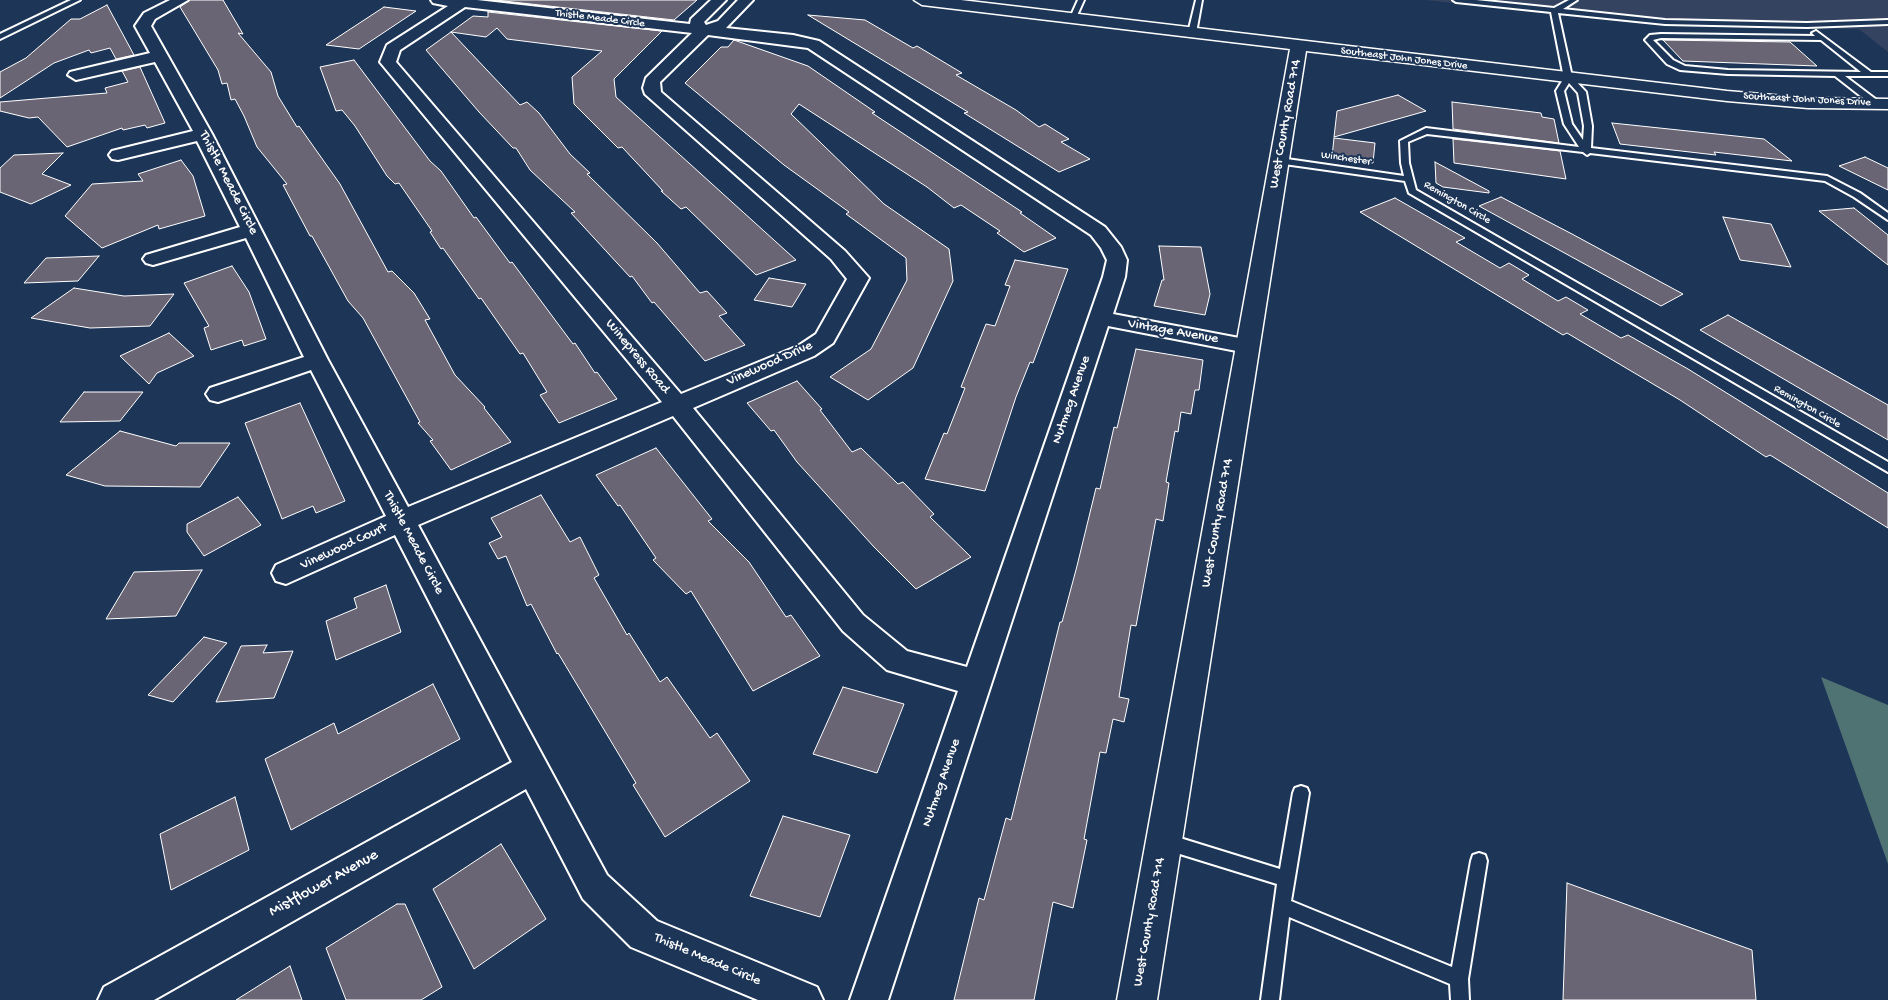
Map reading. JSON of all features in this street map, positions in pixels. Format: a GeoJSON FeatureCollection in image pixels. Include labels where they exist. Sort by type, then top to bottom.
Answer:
{"type":"FeatureCollection","features":[{"type":"Feature","properties":{"kind":"street","name":"Thistle Meade Circle"},"geometry":{"type":"LineString","coordinates":[[180,0],[149,16],[143,26],[203,134],[317,360],[595,887],[644,934],[804,1000]]}},
{"type":"Feature","properties":{"kind":"street","name":"Thistle Meade Circle"},"geometry":{"type":"LineString","coordinates":[[438,0],[703,31]]}},
{"type":"Feature","properties":{"kind":"street"},"geometry":{"type":"LineString","coordinates":[[703,31],[696,22],[719,0]]}},
{"type":"Feature","properties":{"kind":"street","name":"Vinewood Drive"},"geometry":{"type":"LineString","coordinates":[[401,521],[806,351],[825,338],[858,278],[838,255],[653,94],[652,81],[703,31],[723,24],[746,0]]}},
{"type":"Feature","properties":{"kind":"street","name":"Southeast John Jones Drive"},"geometry":{"type":"LineString","coordinates":[[922,0],[1745,98],[1808,103],[1882,104]]}},
{"type":"Feature","properties":{"kind":"street","name":"Winepress Road"},"geometry":{"type":"LineString","coordinates":[[462,3],[393,48],[388,62],[677,405],[853,623],[898,661],[976,683]]}},
{"type":"Feature","properties":{"kind":"street","name":"Nutmeg Avenue"},"geometry":{"type":"LineString","coordinates":[[703,31],[793,40],[813,44],[1098,231],[1110,246],[1117,260],[1114,277],[869,1000]]}},
{"type":"Feature","properties":{"kind":"street","name":"West County Road 714"},"geometry":{"type":"LineString","coordinates":[[1137,1000],[1299,46]]}},
{"type":"Feature","properties":{"kind":"street"},"geometry":{"type":"LineString","coordinates":[[76,75],[159,56]]}},
{"type":"Feature","properties":{"kind":"street"},"geometry":{"type":"LineString","coordinates":[[118,155],[203,134]]}},
{"type":"Feature","properties":{"kind":"street"},"geometry":{"type":"LineString","coordinates":[[153,260],[252,230]]}},
{"type":"Feature","properties":{"kind":"street","name":"Vintage Avenue"},"geometry":{"type":"LineString","coordinates":[[1100,318],[1247,346]]}},
{"type":"Feature","properties":{"kind":"street"},"geometry":{"type":"LineString","coordinates":[[218,394],[317,360]]}},
{"type":"Feature","properties":{"kind":"street","name":"Vinewood Court"},"geometry":{"type":"LineString","coordinates":[[286,573],[401,521]]}},
{"type":"Feature","properties":{"kind":"street","name":"Mistflower Avenue"},"geometry":{"type":"LineString","coordinates":[[117,1000],[532,768]]}},
{"type":"Feature","properties":{"kind":"lane"},"geometry":{"type":"LineString","coordinates":[[0,37],[77,0]]}},
{"type":"Feature","properties":{"kind":"lane"},"geometry":{"type":"LineString","coordinates":[[1072,18],[1081,0]]}},
{"type":"Feature","properties":{"kind":"lane"},"geometry":{"type":"LineString","coordinates":[[1192,33],[1199,0]]}},
{"type":"Feature","properties":{"kind":"lane"},"geometry":{"type":"LineString","coordinates":[[1456,0],[1665,22],[1807,25],[1888,22]]}},
{"type":"Feature","properties":{"kind":"lane"},"geometry":{"type":"LineString","coordinates":[[1554,11],[1574,0]]}},
{"type":"Feature","properties":{"kind":"lane"},"geometry":{"type":"LineString","coordinates":[[1554,11],[1568,78],[1582,92],[1588,126],[1587,152]]}},
{"type":"Feature","properties":{"kind":"lane"},"geometry":{"type":"LineString","coordinates":[[1807,25],[1869,74]]}},
{"type":"Feature","properties":{"kind":"lane"},"geometry":{"type":"LineString","coordinates":[[1822,38],[1661,36],[1653,37],[1649,40],[1670,62],[1683,68],[1714,72],[1888,74]]}},
{"type":"Feature","properties":{"kind":"lane"},"geometry":{"type":"LineString","coordinates":[[1838,74],[1882,104]]}},
{"type":"Feature","properties":{"kind":"lane"},"geometry":{"type":"LineString","coordinates":[[1568,78],[1560,91],[1568,124],[1587,152]]}},
{"type":"Feature","properties":{"kind":"lane","name":"Remington Circle"},"geometry":{"type":"LineString","coordinates":[[1888,217],[1858,195],[1827,179],[1587,152],[1426,131],[1404,141],[1412,191],[1888,468]]}},
{"type":"Feature","properties":{"kind":"lane","name":"Winchester"},"geometry":{"type":"LineString","coordinates":[[1280,161],[1409,179]]}},
{"type":"Feature","properties":{"kind":"lane"},"geometry":{"type":"LineString","coordinates":[[1270,1000],[1282,906],[1301,793]]}},
{"type":"Feature","properties":{"kind":"lane"},"geometry":{"type":"LineString","coordinates":[[1164,842],[1287,879]]}},
{"type":"Feature","properties":{"kind":"lane"},"geometry":{"type":"LineString","coordinates":[[1460,1000],[1459,979],[1479,861]]}},
{"type":"Feature","properties":{"kind":"lane"},"geometry":{"type":"LineString","coordinates":[[1282,906],[1459,979]]}},
{"type":"Feature","properties":{"kind":"shaded area"},"geometry":{"type":"Polygon","coordinates":[[[1426,0],[1888,0],[1888,52],[1859,29],[1646,24],[1426,0]]]}},
{"type":"Feature","properties":{"kind":"green space"},"geometry":{"type":"Polygon","coordinates":[[[1821,677],[1888,705],[1888,864],[1821,677]]]}},
{"type":"Feature","properties":{"kind":"building"},"geometry":{"type":"Polygon","coordinates":[[[190,0],[223,0],[243,34],[238,33],[271,72],[278,96],[297,127],[299,126],[340,184],[388,272],[392,271],[414,293],[430,319],[425,320],[455,375],[485,407],[511,442],[451,470],[430,441],[433,440],[418,423],[420,422],[363,318],[348,301],[312,236],[310,236],[283,185],[287,184],[257,147],[235,99],[231,100],[227,83],[222,84],[218,70],[180,7],[190,0]]]}},
{"type":"Feature","properties":{"kind":"building"},"geometry":{"type":"Polygon","coordinates":[[[495,0],[697,0],[674,20],[495,0]]]}},
{"type":"Feature","properties":{"kind":"building"},"geometry":{"type":"Polygon","coordinates":[[[107,5],[134,55],[116,59],[110,48],[91,53],[89,50],[54,63],[0,98],[0,72],[26,58],[71,19],[80,19],[107,5]]]}},
{"type":"Feature","properties":{"kind":"building"},"geometry":{"type":"Polygon","coordinates":[[[384,7],[416,11],[359,49],[326,45],[384,7]]]}},
{"type":"Feature","properties":{"kind":"building"},"geometry":{"type":"Polygon","coordinates":[[[488,12],[662,31],[614,79],[616,97],[796,260],[756,275],[686,207],[681,209],[661,191],[663,191],[622,147],[618,148],[574,104],[572,77],[602,51],[507,39],[497,28],[486,37],[451,32],[473,16],[488,17],[488,12]]]}},
{"type":"Feature","properties":{"kind":"building"},"geometry":{"type":"Polygon","coordinates":[[[808,15],[865,20],[913,48],[917,46],[962,73],[956,75],[1016,110],[1039,127],[1045,124],[1069,139],[1061,142],[1090,159],[1059,172],[964,113],[968,112],[808,15]]]}},
{"type":"Feature","properties":{"kind":"building"},"geometry":{"type":"Polygon","coordinates":[[[451,32],[520,105],[527,102],[539,113],[570,154],[590,173],[587,174],[657,243],[700,293],[707,291],[727,313],[719,316],[745,345],[705,361],[654,302],[652,303],[632,276],[630,277],[571,213],[575,212],[530,170],[516,148],[513,148],[479,112],[426,50],[451,32]]]}},
{"type":"Feature","properties":{"kind":"building"},"geometry":{"type":"Polygon","coordinates":[[[734,40],[808,66],[875,112],[872,113],[1022,212],[1020,213],[1056,238],[1024,252],[997,233],[1000,231],[961,205],[954,208],[927,187],[799,104],[791,114],[884,204],[949,249],[953,281],[913,368],[868,400],[830,377],[871,349],[907,280],[906,258],[846,214],[849,212],[784,165],[685,83],[721,47],[728,47],[734,40]]]}},
{"type":"Feature","properties":{"kind":"building"},"geometry":{"type":"Polygon","coordinates":[[[1663,40],[1790,42],[1817,66],[1683,61],[1663,40]]]}},
{"type":"Feature","properties":{"kind":"building"},"geometry":{"type":"Polygon","coordinates":[[[354,60],[430,161],[441,171],[474,218],[476,217],[510,263],[512,262],[573,344],[575,343],[595,373],[597,372],[617,399],[559,423],[540,395],[547,392],[523,353],[520,354],[481,298],[479,299],[443,248],[441,249],[430,232],[432,231],[399,183],[395,184],[387,176],[355,126],[342,110],[336,111],[320,67],[354,60]]]}},
{"type":"Feature","properties":{"kind":"building"},"geometry":{"type":"Polygon","coordinates":[[[140,67],[165,123],[147,128],[145,125],[123,130],[122,128],[67,147],[38,117],[29,118],[0,111],[0,102],[107,93],[105,88],[128,82],[122,71],[140,67]]]}},
{"type":"Feature","properties":{"kind":"building"},"geometry":{"type":"Polygon","coordinates":[[[1398,95],[1426,111],[1334,137],[1337,111],[1398,95]]]}},
{"type":"Feature","properties":{"kind":"building"},"geometry":{"type":"Polygon","coordinates":[[[1452,102],[1541,113],[1542,117],[1554,119],[1559,143],[1453,129],[1452,102]]]}},
{"type":"Feature","properties":{"kind":"building"},"geometry":{"type":"Polygon","coordinates":[[[1612,123],[1764,139],[1792,161],[1714,152],[1716,155],[1620,144],[1612,123]]]}},
{"type":"Feature","properties":{"kind":"building"},"geometry":{"type":"Polygon","coordinates":[[[1334,138],[1375,143],[1373,163],[1332,157],[1334,138]]]}},
{"type":"Feature","properties":{"kind":"building"},"geometry":{"type":"Polygon","coordinates":[[[1453,139],[1560,151],[1566,179],[1454,163],[1453,139]]]}},
{"type":"Feature","properties":{"kind":"building"},"geometry":{"type":"Polygon","coordinates":[[[63,153],[42,174],[71,185],[31,204],[0,192],[0,168],[14,155],[63,153]]]}},
{"type":"Feature","properties":{"kind":"building"},"geometry":{"type":"Polygon","coordinates":[[[1865,157],[1888,168],[1888,190],[1839,166],[1865,157]]]}},
{"type":"Feature","properties":{"kind":"building"},"geometry":{"type":"Polygon","coordinates":[[[181,160],[193,176],[205,216],[159,229],[158,225],[102,248],[65,216],[92,184],[143,181],[138,174],[181,160]]]}},
{"type":"Feature","properties":{"kind":"building"},"geometry":{"type":"Polygon","coordinates":[[[1435,162],[1489,191],[1489,193],[1443,187],[1436,183],[1435,162]]]}},
{"type":"Feature","properties":{"kind":"building"},"geometry":{"type":"Polygon","coordinates":[[[1501,197],[1683,294],[1661,306],[1479,206],[1501,197]]]}},
{"type":"Feature","properties":{"kind":"building"},"geometry":{"type":"Polygon","coordinates":[[[1395,198],[1465,238],[1456,242],[1500,268],[1509,263],[1529,275],[1522,279],[1558,301],[1566,297],[1588,310],[1580,314],[1621,338],[1628,335],[1688,369],[1888,493],[1888,528],[1770,455],[1766,457],[1680,400],[1567,333],[1563,335],[1360,212],[1395,198]]]}},
{"type":"Feature","properties":{"kind":"building"},"geometry":{"type":"Polygon","coordinates":[[[1854,208],[1888,235],[1888,265],[1819,211],[1854,208]]]}},
{"type":"Feature","properties":{"kind":"building"},"geometry":{"type":"Polygon","coordinates":[[[1723,217],[1771,224],[1791,267],[1740,260],[1723,217]]]}},
{"type":"Feature","properties":{"kind":"building"},"geometry":{"type":"Polygon","coordinates":[[[1159,246],[1201,247],[1210,294],[1205,315],[1154,306],[1162,280],[1164,280],[1159,246]]]}},
{"type":"Feature","properties":{"kind":"building"},"geometry":{"type":"Polygon","coordinates":[[[99,256],[78,281],[24,283],[46,258],[99,256]]]}},
{"type":"Feature","properties":{"kind":"building"},"geometry":{"type":"Polygon","coordinates":[[[1015,260],[1068,269],[1033,363],[1030,362],[1016,397],[985,491],[925,479],[944,433],[947,434],[965,388],[961,387],[986,324],[995,326],[1010,286],[1005,285],[1015,260]]]}},
{"type":"Feature","properties":{"kind":"building"},"geometry":{"type":"Polygon","coordinates":[[[232,266],[249,292],[266,339],[244,346],[242,340],[211,350],[204,328],[209,326],[184,283],[232,266]]]}},
{"type":"Feature","properties":{"kind":"building"},"geometry":{"type":"Polygon","coordinates":[[[769,278],[806,284],[792,307],[754,300],[769,278]]]}},
{"type":"Feature","properties":{"kind":"building"},"geometry":{"type":"Polygon","coordinates":[[[74,288],[124,296],[174,294],[150,326],[90,328],[31,318],[74,288]]]}},
{"type":"Feature","properties":{"kind":"building"},"geometry":{"type":"Polygon","coordinates":[[[1728,315],[1888,405],[1888,440],[1700,330],[1728,315]]]}},
{"type":"Feature","properties":{"kind":"building"},"geometry":{"type":"Polygon","coordinates":[[[169,333],[194,356],[157,373],[149,384],[120,356],[169,333]]]}},
{"type":"Feature","properties":{"kind":"building"},"geometry":{"type":"Polygon","coordinates":[[[1136,349],[1203,360],[1199,390],[1195,390],[1191,414],[1181,412],[1178,432],[1175,431],[1166,482],[1169,483],[1163,521],[1156,519],[1136,626],[1131,625],[1119,697],[1129,699],[1124,722],[1113,719],[1106,753],[1100,752],[1084,839],[1087,840],[1073,908],[1053,902],[1034,1000],[954,1000],[979,898],[984,900],[1006,818],[1011,820],[1060,622],[1062,622],[1096,488],[1100,489],[1114,427],[1117,428],[1136,349]]]}},
{"type":"Feature","properties":{"kind":"building"},"geometry":{"type":"Polygon","coordinates":[[[797,381],[822,409],[820,410],[852,452],[861,448],[898,484],[903,482],[934,514],[930,517],[971,557],[916,589],[874,547],[797,462],[774,430],[771,431],[747,403],[797,381]]]}},
{"type":"Feature","properties":{"kind":"building"},"geometry":{"type":"Polygon","coordinates":[[[84,392],[143,392],[120,421],[60,422],[84,392]]]}},
{"type":"Feature","properties":{"kind":"building"},"geometry":{"type":"Polygon","coordinates":[[[300,403],[345,501],[316,513],[313,506],[282,519],[245,423],[300,403]]]}},
{"type":"Feature","properties":{"kind":"building"},"geometry":{"type":"Polygon","coordinates":[[[120,431],[176,446],[179,443],[230,443],[200,487],[105,486],[66,475],[120,431]]]}},
{"type":"Feature","properties":{"kind":"building"},"geometry":{"type":"Polygon","coordinates":[[[656,448],[712,519],[708,521],[749,562],[786,617],[791,615],[820,656],[753,691],[691,591],[686,594],[653,560],[656,558],[620,505],[618,506],[596,475],[656,448]]]}},
{"type":"Feature","properties":{"kind":"building"},"geometry":{"type":"Polygon","coordinates":[[[541,495],[570,542],[580,537],[599,575],[594,578],[627,635],[629,633],[660,682],[667,677],[710,738],[717,733],[750,781],[665,837],[633,785],[636,783],[557,654],[531,604],[527,606],[506,556],[498,559],[489,543],[502,537],[491,518],[541,495]]]}},
{"type":"Feature","properties":{"kind":"building"},"geometry":{"type":"Polygon","coordinates":[[[238,497],[261,525],[204,556],[187,532],[187,524],[238,497]]]}},
{"type":"Feature","properties":{"kind":"building"},"geometry":{"type":"Polygon","coordinates":[[[202,570],[176,616],[106,619],[134,572],[202,570]]]}},
{"type":"Feature","properties":{"kind":"building"},"geometry":{"type":"Polygon","coordinates":[[[386,585],[401,632],[336,660],[326,621],[357,608],[354,598],[386,585]]]}},
{"type":"Feature","properties":{"kind":"building"},"geometry":{"type":"Polygon","coordinates":[[[204,637],[227,643],[173,702],[148,695],[204,637]]]}},
{"type":"Feature","properties":{"kind":"building"},"geometry":{"type":"Polygon","coordinates":[[[267,645],[263,653],[293,651],[274,698],[216,702],[241,646],[267,645]]]}},
{"type":"Feature","properties":{"kind":"building"},"geometry":{"type":"Polygon","coordinates":[[[433,684],[460,739],[291,830],[265,759],[334,723],[338,734],[433,684]]]}},
{"type":"Feature","properties":{"kind":"building"},"geometry":{"type":"Polygon","coordinates":[[[843,687],[904,704],[877,773],[813,754],[843,687]]]}},
{"type":"Feature","properties":{"kind":"building"},"geometry":{"type":"Polygon","coordinates":[[[235,797],[249,850],[171,890],[160,834],[235,797]]]}},
{"type":"Feature","properties":{"kind":"building"},"geometry":{"type":"Polygon","coordinates":[[[783,816],[850,835],[820,917],[750,896],[783,816]]]}},
{"type":"Feature","properties":{"kind":"building"},"geometry":{"type":"Polygon","coordinates":[[[501,844],[546,919],[474,969],[433,889],[501,844]]]}},
{"type":"Feature","properties":{"kind":"building"},"geometry":{"type":"Polygon","coordinates":[[[1567,883],[1752,950],[1756,1000],[1563,1000],[1567,883]]]}},
{"type":"Feature","properties":{"kind":"building"},"geometry":{"type":"Polygon","coordinates":[[[397,904],[405,904],[442,987],[421,1000],[346,1000],[326,948],[397,904]]]}},
{"type":"Feature","properties":{"kind":"building"},"geometry":{"type":"Polygon","coordinates":[[[290,966],[302,1000],[236,1000],[290,966]]]}}]}
